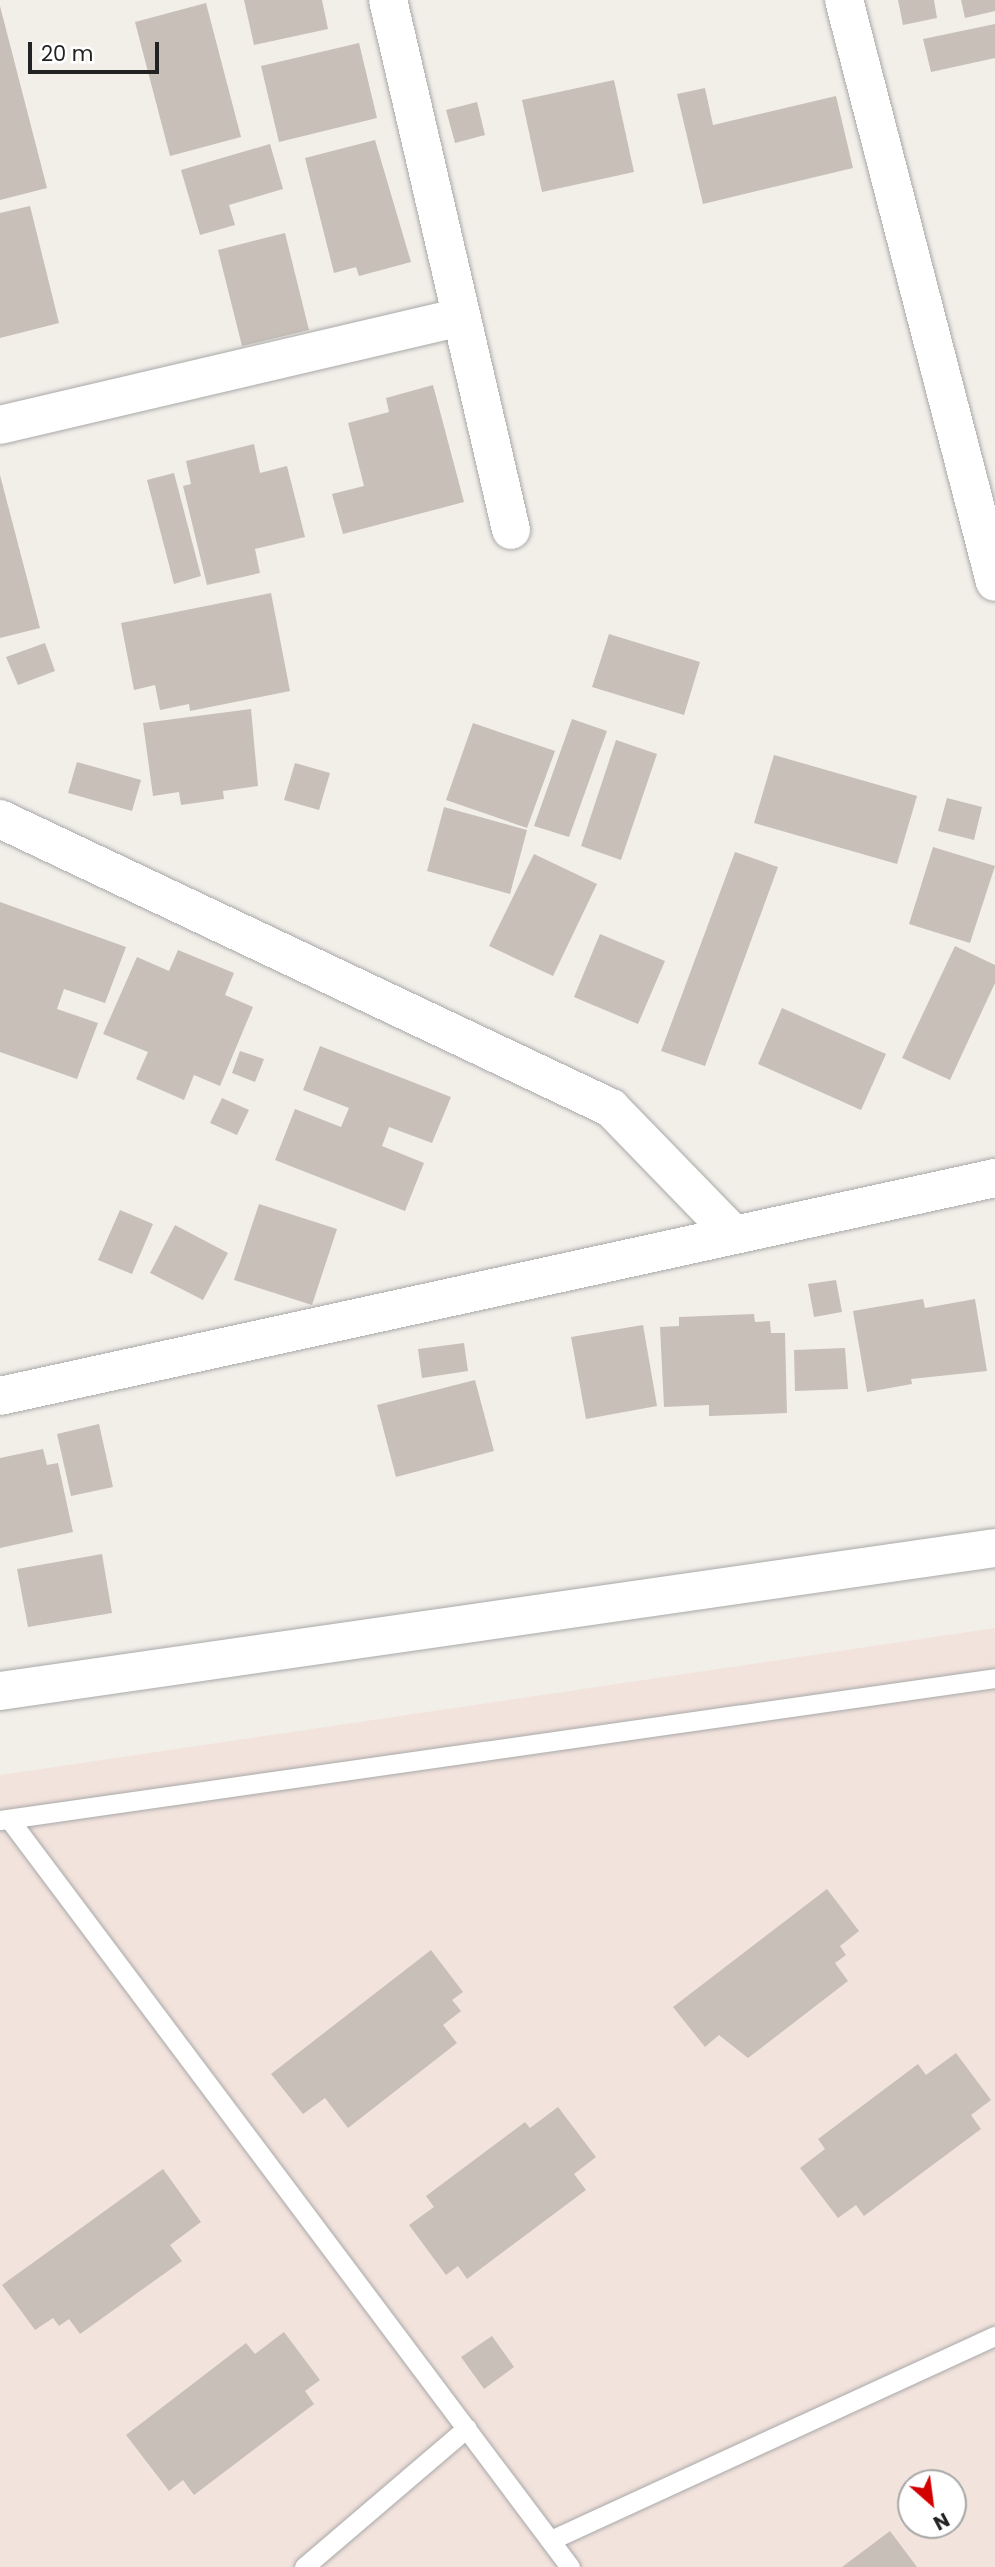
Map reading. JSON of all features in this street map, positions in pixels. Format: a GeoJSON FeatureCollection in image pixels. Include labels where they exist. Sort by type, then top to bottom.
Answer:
{"type":"FeatureCollection","features":[{"type":"Feature","properties":{"kind":"street"},"geometry":{"type":"LineString","coordinates":[[388,0],[459,317],[511,530]]}},
{"type":"Feature","properties":{"kind":"street"},"geometry":{"type":"LineString","coordinates":[[844,0],[995,582]]}},
{"type":"Feature","properties":{"kind":"street"},"geometry":{"type":"LineString","coordinates":[[0,425],[459,317]]}},
{"type":"Feature","properties":{"kind":"street"},"geometry":{"type":"LineString","coordinates":[[0,819],[611,1108],[733,1234]]}},
{"type":"Feature","properties":{"kind":"street"},"geometry":{"type":"LineString","coordinates":[[0,1396],[995,1178]]}},
{"type":"Feature","properties":{"kind":"street"},"geometry":{"type":"LineString","coordinates":[[0,1691],[995,1548]]}},
{"type":"Feature","properties":{"kind":"lane"},"geometry":{"type":"LineString","coordinates":[[570,2567],[5,1820],[995,1678]]}},
{"type":"Feature","properties":{"kind":"lane"},"geometry":{"type":"LineString","coordinates":[[551,2540],[995,2336]]}},
{"type":"Feature","properties":{"kind":"lane"},"geometry":{"type":"LineString","coordinates":[[304,2567],[467,2428]]}},
{"type":"Feature","properties":{"kind":"shaded area"},"geometry":{"type":"Polygon","coordinates":[[[995,1628],[995,2567],[0,2567],[0,1775],[995,1628]]]}},
{"type":"Feature","properties":{"kind":"building"},"geometry":{"type":"Polygon","coordinates":[[[244,0],[322,0],[328,29],[254,45],[244,0]]]}},
{"type":"Feature","properties":{"kind":"building"},"geometry":{"type":"Polygon","coordinates":[[[898,0],[934,0],[937,18],[903,25],[898,0]]]}},
{"type":"Feature","properties":{"kind":"building"},"geometry":{"type":"Polygon","coordinates":[[[961,0],[995,0],[995,11],[965,18],[961,0]]]}},
{"type":"Feature","properties":{"kind":"building"},"geometry":{"type":"Polygon","coordinates":[[[206,3],[241,137],[170,156],[135,22],[206,3]]]}},
{"type":"Feature","properties":{"kind":"building"},"geometry":{"type":"Polygon","coordinates":[[[0,6],[47,188],[0,200],[0,6]]]}},
{"type":"Feature","properties":{"kind":"building"},"geometry":{"type":"Polygon","coordinates":[[[995,24],[995,58],[931,72],[923,39],[995,24]]]}},
{"type":"Feature","properties":{"kind":"building"},"geometry":{"type":"Polygon","coordinates":[[[359,43],[377,118],[279,142],[261,66],[359,43]]]}},
{"type":"Feature","properties":{"kind":"building"},"geometry":{"type":"Polygon","coordinates":[[[614,80],[634,172],[542,192],[522,100],[614,80]]]}},
{"type":"Feature","properties":{"kind":"building"},"geometry":{"type":"Polygon","coordinates":[[[705,88],[713,125],[836,96],[853,168],[703,204],[677,94],[705,88]]]}},
{"type":"Feature","properties":{"kind":"building"},"geometry":{"type":"Polygon","coordinates":[[[477,102],[485,135],[455,143],[446,110],[477,102]]]}},
{"type":"Feature","properties":{"kind":"building"},"geometry":{"type":"Polygon","coordinates":[[[375,140],[411,262],[359,276],[356,267],[334,273],[305,158],[375,140]]]}},
{"type":"Feature","properties":{"kind":"building"},"geometry":{"type":"Polygon","coordinates":[[[270,144],[283,189],[229,205],[235,225],[200,235],[181,170],[270,144]]]}},
{"type":"Feature","properties":{"kind":"building"},"geometry":{"type":"Polygon","coordinates":[[[30,206],[59,323],[0,338],[0,213],[30,206]]]}},
{"type":"Feature","properties":{"kind":"building"},"geometry":{"type":"Polygon","coordinates":[[[285,233],[309,330],[242,346],[218,250],[285,233]]]}},
{"type":"Feature","properties":{"kind":"building"},"geometry":{"type":"Polygon","coordinates":[[[433,385],[464,502],[343,534],[332,494],[364,486],[348,423],[389,412],[386,398],[433,385]]]}},
{"type":"Feature","properties":{"kind":"building"},"geometry":{"type":"Polygon","coordinates":[[[254,444],[260,473],[287,466],[305,537],[255,549],[260,573],[207,585],[183,486],[191,484],[186,461],[254,444]]]}},
{"type":"Feature","properties":{"kind":"building"},"geometry":{"type":"Polygon","coordinates":[[[174,473],[201,576],[174,584],[147,480],[174,473]]]}},
{"type":"Feature","properties":{"kind":"building"},"geometry":{"type":"Polygon","coordinates":[[[0,475],[40,628],[0,638],[0,475]]]}},
{"type":"Feature","properties":{"kind":"building"},"geometry":{"type":"Polygon","coordinates":[[[271,593],[290,691],[190,711],[189,704],[160,710],[155,685],[134,690],[121,623],[271,593]]]}},
{"type":"Feature","properties":{"kind":"building"},"geometry":{"type":"Polygon","coordinates":[[[609,634],[700,662],[684,715],[592,687],[609,634]]]}},
{"type":"Feature","properties":{"kind":"building"},"geometry":{"type":"Polygon","coordinates":[[[45,643],[55,671],[18,685],[6,657],[45,643]]]}},
{"type":"Feature","properties":{"kind":"building"},"geometry":{"type":"Polygon","coordinates":[[[251,709],[258,786],[223,791],[224,799],[181,805],[179,792],[153,796],[143,723],[251,709]]]}},
{"type":"Feature","properties":{"kind":"building"},"geometry":{"type":"Polygon","coordinates":[[[572,719],[607,731],[569,837],[534,826],[572,719]]]}},
{"type":"Feature","properties":{"kind":"building"},"geometry":{"type":"Polygon","coordinates":[[[473,723],[555,751],[527,828],[446,800],[473,723]]]}},
{"type":"Feature","properties":{"kind":"building"},"geometry":{"type":"Polygon","coordinates":[[[616,740],[657,754],[621,860],[581,846],[616,740]]]}},
{"type":"Feature","properties":{"kind":"building"},"geometry":{"type":"Polygon","coordinates":[[[774,755],[917,796],[897,864],[754,823],[774,755]]]}},
{"type":"Feature","properties":{"kind":"building"},"geometry":{"type":"Polygon","coordinates":[[[77,762],[141,780],[132,811],[68,793],[77,762]]]}},
{"type":"Feature","properties":{"kind":"building"},"geometry":{"type":"Polygon","coordinates":[[[295,763],[330,773],[319,810],[284,800],[295,763]]]}},
{"type":"Feature","properties":{"kind":"building"},"geometry":{"type":"Polygon","coordinates":[[[947,798],[982,807],[974,840],[938,831],[947,798]]]}},
{"type":"Feature","properties":{"kind":"building"},"geometry":{"type":"Polygon","coordinates":[[[444,807],[527,830],[510,894],[427,871],[444,807]]]}},
{"type":"Feature","properties":{"kind":"building"},"geometry":{"type":"Polygon","coordinates":[[[933,847],[995,866],[970,943],[909,924],[933,847]]]}},
{"type":"Feature","properties":{"kind":"building"},"geometry":{"type":"Polygon","coordinates":[[[735,852],[778,867],[705,1066],[661,1051],[735,852]]]}},
{"type":"Feature","properties":{"kind":"building"},"geometry":{"type":"Polygon","coordinates":[[[534,854],[597,884],[553,976],[489,946],[534,854]]]}},
{"type":"Feature","properties":{"kind":"building"},"geometry":{"type":"Polygon","coordinates":[[[0,902],[126,947],[105,1003],[64,989],[57,1009],[98,1023],[77,1079],[0,1052],[0,902]]]}},
{"type":"Feature","properties":{"kind":"building"},"geometry":{"type":"Polygon","coordinates":[[[600,934],[665,961],[638,1024],[574,997],[600,934]]]}},
{"type":"Feature","properties":{"kind":"building"},"geometry":{"type":"Polygon","coordinates":[[[955,946],[995,965],[995,983],[950,1080],[902,1058],[955,946]]]}},
{"type":"Feature","properties":{"kind":"building"},"geometry":{"type":"Polygon","coordinates":[[[178,950],[234,973],[225,995],[253,1007],[220,1086],[194,1075],[184,1100],[136,1079],[148,1052],[103,1034],[137,957],[169,971],[178,950]]]}},
{"type":"Feature","properties":{"kind":"building"},"geometry":{"type":"Polygon","coordinates":[[[782,1008],[886,1054],[861,1110],[758,1064],[782,1008]]]}},
{"type":"Feature","properties":{"kind":"building"},"geometry":{"type":"Polygon","coordinates":[[[320,1046],[451,1097],[432,1143],[389,1127],[382,1146],[424,1163],[405,1211],[275,1160],[295,1109],[341,1127],[349,1108],[303,1090],[320,1046]]]}},
{"type":"Feature","properties":{"kind":"building"},"geometry":{"type":"Polygon","coordinates":[[[240,1051],[264,1059],[255,1082],[232,1073],[240,1051]]]}},
{"type":"Feature","properties":{"kind":"building"},"geometry":{"type":"Polygon","coordinates":[[[222,1098],[249,1110],[237,1135],[210,1123],[222,1098]]]}},
{"type":"Feature","properties":{"kind":"building"},"geometry":{"type":"Polygon","coordinates":[[[259,1204],[337,1229],[312,1305],[234,1280],[259,1204]]]}},
{"type":"Feature","properties":{"kind":"building"},"geometry":{"type":"Polygon","coordinates":[[[120,1210],[153,1224],[132,1274],[98,1260],[120,1210]]]}},
{"type":"Feature","properties":{"kind":"building"},"geometry":{"type":"Polygon","coordinates":[[[175,1225],[228,1253],[203,1300],[150,1273],[175,1225]]]}},
{"type":"Feature","properties":{"kind":"building"},"geometry":{"type":"Polygon","coordinates":[[[836,1280],[842,1312],[814,1317],[808,1284],[836,1280]]]}},
{"type":"Feature","properties":{"kind":"building"},"geometry":{"type":"Polygon","coordinates":[[[923,1299],[925,1308],[975,1299],[987,1371],[911,1379],[912,1384],[867,1392],[853,1311],[923,1299]]]}},
{"type":"Feature","properties":{"kind":"building"},"geometry":{"type":"Polygon","coordinates":[[[754,1314],[755,1322],[770,1321],[771,1333],[785,1333],[787,1413],[709,1416],[709,1405],[664,1407],[660,1327],[679,1326],[679,1317],[754,1314]]]}},
{"type":"Feature","properties":{"kind":"building"},"geometry":{"type":"Polygon","coordinates":[[[643,1325],[657,1406],[586,1419],[571,1337],[643,1325]]]}},
{"type":"Feature","properties":{"kind":"building"},"geometry":{"type":"Polygon","coordinates":[[[464,1343],[468,1371],[422,1378],[418,1349],[464,1343]]]}},
{"type":"Feature","properties":{"kind":"building"},"geometry":{"type":"Polygon","coordinates":[[[845,1348],[848,1389],[795,1391],[794,1350],[845,1348]]]}},
{"type":"Feature","properties":{"kind":"building"},"geometry":{"type":"Polygon","coordinates":[[[475,1380],[494,1451],[396,1477],[377,1405],[475,1380]]]}},
{"type":"Feature","properties":{"kind":"building"},"geometry":{"type":"Polygon","coordinates":[[[99,1424],[113,1487],[71,1496],[57,1434],[99,1424]]]}},
{"type":"Feature","properties":{"kind":"building"},"geometry":{"type":"Polygon","coordinates":[[[43,1449],[47,1465],[58,1463],[73,1532],[0,1548],[0,1458],[43,1449]]]}},
{"type":"Feature","properties":{"kind":"building"},"geometry":{"type":"Polygon","coordinates":[[[102,1554],[112,1613],[28,1627],[17,1569],[102,1554]]]}},
{"type":"Feature","properties":{"kind":"building"},"geometry":{"type":"Polygon","coordinates":[[[827,1889],[859,1931],[840,1946],[846,1955],[835,1963],[848,1981],[748,2058],[719,2035],[705,2047],[673,2007],[827,1889]]]}},
{"type":"Feature","properties":{"kind":"building"},"geometry":{"type":"Polygon","coordinates":[[[431,1950],[463,1992],[452,2000],[461,2011],[443,2025],[457,2043],[348,2128],[325,2098],[303,2114],[271,2074],[431,1950]]]}},
{"type":"Feature","properties":{"kind":"building"},"geometry":{"type":"Polygon","coordinates":[[[956,2053],[991,2100],[971,2115],[981,2129],[864,2216],[856,2205],[838,2218],[800,2168],[825,2149],[818,2139],[918,2064],[926,2075],[956,2053]]]}},
{"type":"Feature","properties":{"kind":"building"},"geometry":{"type":"Polygon","coordinates":[[[558,2107],[596,2157],[574,2174],[586,2190],[467,2279],[458,2266],[446,2275],[409,2225],[434,2207],[426,2196],[525,2122],[530,2128],[558,2107]]]}},
{"type":"Feature","properties":{"kind":"building"},"geometry":{"type":"Polygon","coordinates":[[[163,2169],[201,2222],[170,2245],[182,2261],[80,2334],[69,2319],[59,2326],[53,2318],[35,2330],[2,2285],[163,2169]]]}},
{"type":"Feature","properties":{"kind":"building"},"geometry":{"type":"Polygon","coordinates":[[[284,2332],[320,2380],[305,2391],[314,2404],[194,2495],[183,2480],[169,2491],[126,2435],[246,2343],[255,2354],[284,2332]]]}},
{"type":"Feature","properties":{"kind":"building"},"geometry":{"type":"Polygon","coordinates":[[[492,2336],[514,2367],[484,2389],[461,2357],[492,2336]]]}},
{"type":"Feature","properties":{"kind":"building"},"geometry":{"type":"Polygon","coordinates":[[[890,2531],[917,2567],[842,2567],[890,2531]]]}}]}
